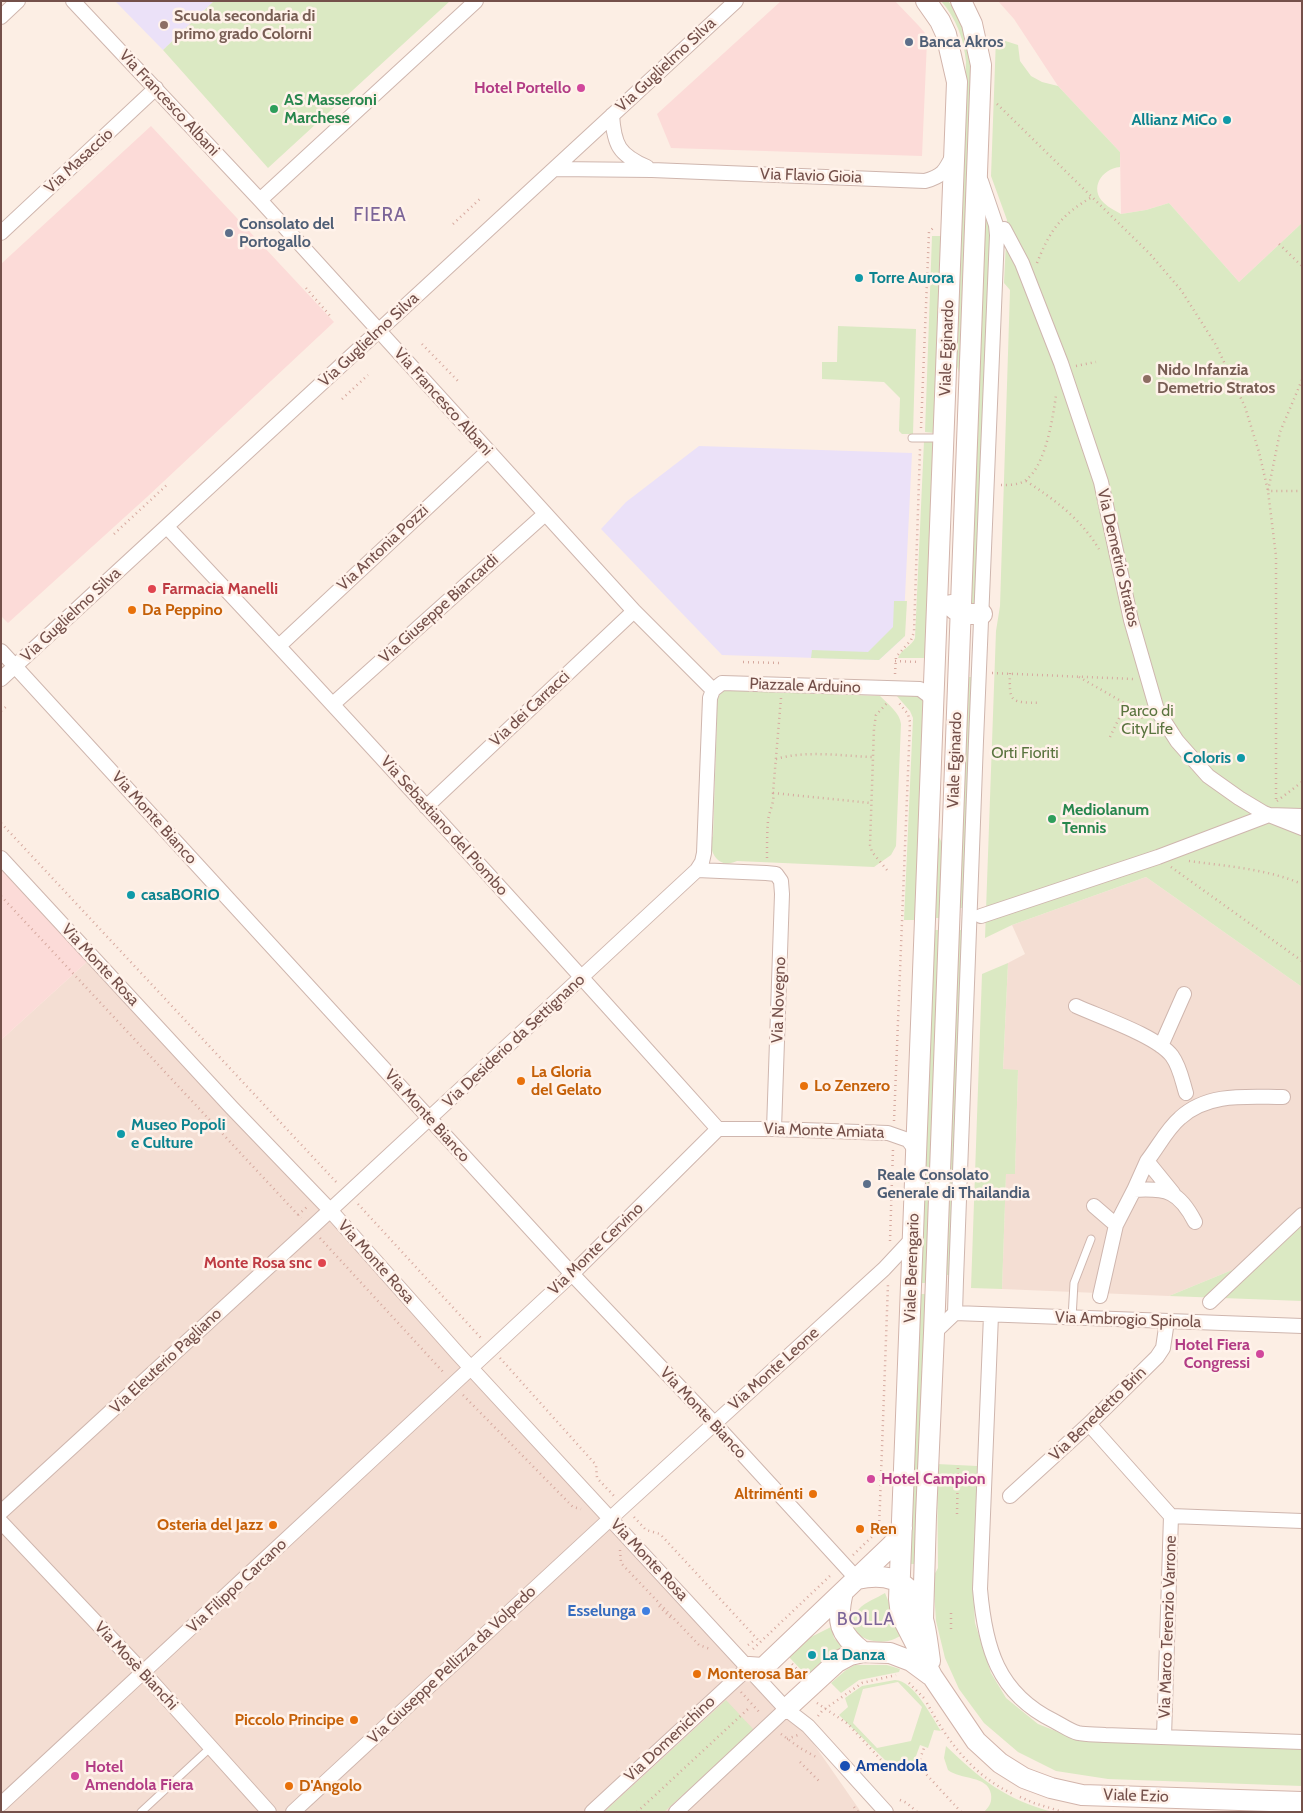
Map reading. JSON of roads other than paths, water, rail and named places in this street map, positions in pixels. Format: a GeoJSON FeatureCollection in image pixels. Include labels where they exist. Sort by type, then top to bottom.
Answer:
{"type":"FeatureCollection","features":[{"type":"Feature","properties":{"kind":"main road","name":"Viale Eginardo"},"geometry":{"type":"LineString","coordinates":[[926,1],[940,21],[946,34],[957,82],[934,702]]}},
{"type":"Feature","properties":{"kind":"main road","name":"Viale Eginardo"},"geometry":{"type":"LineString","coordinates":[[952,844],[981,65],[972,24],[961,1]]}},
{"type":"Feature","properties":{"kind":"main road"},"geometry":{"type":"LineString","coordinates":[[947,345],[956,407],[949,601],[954,610],[961,613],[982,614]]}},
{"type":"Feature","properties":{"kind":"main road"},"geometry":{"type":"LineString","coordinates":[[934,702],[944,722],[941,814],[951,835],[952,844]]}},
{"type":"Feature","properties":{"kind":"main road","name":"Viale Berengario"},"geometry":{"type":"LineString","coordinates":[[900,1583],[934,702]]}},
{"type":"Feature","properties":{"kind":"main road","name":"Viale Berengario"},"geometry":{"type":"LineString","coordinates":[[921,1631],[952,844]]}},
{"type":"Feature","properties":{"kind":"main road"},"geometry":{"type":"LineString","coordinates":[[751,1658],[763,1668],[896,1540],[901,1531],[902,1521]]}},
{"type":"Feature","properties":{"kind":"main road"},"geometry":{"type":"LineString","coordinates":[[863,1652],[848,1640],[841,1626],[839,1609],[850,1585],[873,1576],[885,1576],[900,1583],[914,1596],[920,1606],[921,1631],[932,1676]]}},
{"type":"Feature","properties":{"kind":"main road"},"geometry":{"type":"LineString","coordinates":[[890,1653],[921,1631]]}},
{"type":"Feature","properties":{"kind":"main road"},"geometry":{"type":"LineString","coordinates":[[786,1709],[836,1662],[850,1655],[863,1652],[890,1653],[911,1661],[932,1676]]}},
{"type":"Feature","properties":{"kind":"main road","name":"Viale Ezio"},"geometry":{"type":"LineString","coordinates":[[932,1676],[976,1741],[1000,1763],[1024,1778],[1051,1788],[1082,1795],[1302,1802]]}},
{"type":"Feature","properties":{"kind":"street"},"geometry":{"type":"LineString","coordinates":[[1,17],[18,1]]}},
{"type":"Feature","properties":{"kind":"street","name":"Via Francesco Albani"},"geometry":{"type":"LineString","coordinates":[[73,1],[260,200],[634,611],[713,690]]}},
{"type":"Feature","properties":{"kind":"street"},"geometry":{"type":"LineString","coordinates":[[260,200],[476,1]]}},
{"type":"Feature","properties":{"kind":"street","name":"Via Guglielmo Silva"},"geometry":{"type":"LineString","coordinates":[[1,679],[736,1]]}},
{"type":"Feature","properties":{"kind":"street","name":"Via Masaccio"},"geometry":{"type":"LineString","coordinates":[[1,233],[156,88]]}},
{"type":"Feature","properties":{"kind":"street","name":"Via Flavio Gioia"},"geometry":{"type":"LineString","coordinates":[[612,115],[613,132],[618,146],[630,160],[652,170]]}},
{"type":"Feature","properties":{"kind":"street","name":"Via Flavio Gioia"},"geometry":{"type":"LineString","coordinates":[[554,169],[652,170],[925,181],[937,177],[945,170],[955,152]]}},
{"type":"Feature","properties":{"kind":"street","name":"Viale Eginardo"},"geometry":{"type":"LineString","coordinates":[[955,1313],[968,960],[985,672],[982,614],[997,235],[996,225],[977,166]]}},
{"type":"Feature","properties":{"kind":"street","name":"Via Demetrio Stratos"},"geometry":{"type":"LineString","coordinates":[[1004,229],[1022,263],[1062,366],[1102,482],[1131,620],[1157,710],[1177,741],[1208,776],[1239,798],[1269,815],[1302,828]]}},
{"type":"Feature","properties":{"kind":"street","name":"Via Antonia Pozzi"},"geometry":{"type":"LineString","coordinates":[[279,646],[488,451]]}},
{"type":"Feature","properties":{"kind":"street","name":"Via Giuseppe Biancardi"},"geometry":{"type":"LineString","coordinates":[[333,704],[545,514]]}},
{"type":"Feature","properties":{"kind":"street","name":"Via Sebastiano del Piombo"},"geometry":{"type":"LineString","coordinates":[[166,526],[333,704],[718,1129]]}},
{"type":"Feature","properties":{"kind":"street","name":"Via dei Carracci"},"geometry":{"type":"LineString","coordinates":[[426,807],[634,611]]}},
{"type":"Feature","properties":{"kind":"street","name":"Via Monte Bianco"},"geometry":{"type":"LineString","coordinates":[[1,651],[572,1274],[714,1424],[850,1585]]}},
{"type":"Feature","properties":{"kind":"street","name":"Piazzale Arduino"},"geometry":{"type":"LineString","coordinates":[[713,690],[722,684],[920,689],[934,702]]}},
{"type":"Feature","properties":{"kind":"street"},"geometry":{"type":"LineString","coordinates":[[697,870],[702,862],[704,853],[710,698],[713,690]]}},
{"type":"Feature","properties":{"kind":"street"},"geometry":{"type":"LineString","coordinates":[[980,916],[1158,857],[1269,815],[1302,816]]}},
{"type":"Feature","properties":{"kind":"street","name":"Via Monte Rosa"},"geometry":{"type":"LineString","coordinates":[[1,858],[232,1108],[330,1210],[471,1368],[611,1518],[751,1658],[786,1709],[808,1726],[886,1812]]}},
{"type":"Feature","properties":{"kind":"street","name":"Via Desiderio da Settignano"},"geometry":{"type":"LineString","coordinates":[[330,1210],[697,870]]}},
{"type":"Feature","properties":{"kind":"street","name":"Via Novegno"},"geometry":{"type":"LineString","coordinates":[[697,870],[776,874],[781,881],[774,1129]]}},
{"type":"Feature","properties":{"kind":"street"},"geometry":{"type":"LineString","coordinates":[[1161,1046],[1184,994]]}},
{"type":"Feature","properties":{"kind":"street"},"geometry":{"type":"LineString","coordinates":[[1076,1006],[1120,1025],[1161,1046],[1172,1056],[1179,1069],[1186,1092],[1180,1118]]}},
{"type":"Feature","properties":{"kind":"street"},"geometry":{"type":"LineString","coordinates":[[1186,1092],[1201,1103]]}},
{"type":"Feature","properties":{"kind":"street"},"geometry":{"type":"LineString","coordinates":[[1100,1296],[1116,1225],[1147,1160],[1180,1118],[1201,1103],[1228,1098],[1283,1097]]}},
{"type":"Feature","properties":{"kind":"street","name":"Via Monte Amiata"},"geometry":{"type":"LineString","coordinates":[[718,1129],[774,1129],[894,1134],[908,1140],[914,1148],[916,1159]]}},
{"type":"Feature","properties":{"kind":"street","name":"Via Monte Cervino"},"geometry":{"type":"LineString","coordinates":[[471,1368],[572,1274],[718,1129]]}},
{"type":"Feature","properties":{"kind":"street"},"geometry":{"type":"LineString","coordinates":[[1147,1160],[1189,1211],[1195,1222]]}},
{"type":"Feature","properties":{"kind":"street"},"geometry":{"type":"LineString","coordinates":[[1134,1190],[1156,1189],[1173,1193]]}},
{"type":"Feature","properties":{"kind":"street"},"geometry":{"type":"LineString","coordinates":[[1094,1206],[1116,1225]]}},
{"type":"Feature","properties":{"kind":"street","name":"Via Eleuterio Pagliano"},"geometry":{"type":"LineString","coordinates":[[1,1512],[330,1210]]}},
{"type":"Feature","properties":{"kind":"street"},"geometry":{"type":"LineString","coordinates":[[1210,1302],[1302,1215]]}},
{"type":"Feature","properties":{"kind":"street","name":"Via Monte Leone"},"geometry":{"type":"LineString","coordinates":[[611,1518],[878,1274],[913,1238]]}},
{"type":"Feature","properties":{"kind":"street","name":"Viale Berengario"},"geometry":{"type":"LineString","coordinates":[[934,1333],[955,1313]]}},
{"type":"Feature","properties":{"kind":"street","name":"Via Ambrogio Spinola"},"geometry":{"type":"LineString","coordinates":[[955,1313],[1302,1326]]}},
{"type":"Feature","properties":{"kind":"street"},"geometry":{"type":"LineString","coordinates":[[991,1315],[980,1589],[982,1618],[988,1644],[997,1666],[1016,1696],[1044,1716],[1078,1732],[1105,1735],[1302,1742]]}},
{"type":"Feature","properties":{"kind":"street","name":"Via Benedetto Brin"},"geometry":{"type":"LineString","coordinates":[[1010,1496],[1089,1424],[1157,1357],[1163,1348],[1166,1321]]}},
{"type":"Feature","properties":{"kind":"street","name":"Via Filippo Carcano"},"geometry":{"type":"LineString","coordinates":[[1,1804],[471,1368]]}},
{"type":"Feature","properties":{"kind":"street"},"geometry":{"type":"LineString","coordinates":[[1089,1424],[1172,1516],[1302,1521]]}},
{"type":"Feature","properties":{"kind":"street","name":"Via Marco Terenzio Varrone"},"geometry":{"type":"LineString","coordinates":[[1164,1737],[1172,1516]]}},
{"type":"Feature","properties":{"kind":"street","name":"Via Giuseppe Pellizza da Volpedo"},"geometry":{"type":"LineString","coordinates":[[294,1812],[611,1518]]}},
{"type":"Feature","properties":{"kind":"street","name":"Via Mosè Bianchi"},"geometry":{"type":"LineString","coordinates":[[1,1522],[144,1673],[269,1812]]}},
{"type":"Feature","properties":{"kind":"street","name":"Via Domenichino"},"geometry":{"type":"LineString","coordinates":[[592,1812],[751,1658]]}},
{"type":"Feature","properties":{"kind":"street"},"geometry":{"type":"LineString","coordinates":[[676,1812],[786,1709]]}},
{"type":"Feature","properties":{"kind":"lane"},"geometry":{"type":"LineString","coordinates":[[912,438],[944,438]]}},
{"type":"Feature","properties":{"kind":"lane"},"geometry":{"type":"LineString","coordinates":[[1072,1318],[1074,1283],[1091,1239]]}},
{"type":"Feature","properties":{"kind":"lane"},"geometry":{"type":"LineString","coordinates":[[140,1812],[211,1747]]}},
{"type":"Feature","properties":{"kind":"place","name":"Scuola secondaria di primo grado Colorni"},"geometry":{"type":"Point","coordinates":[164,25]}},
{"type":"Feature","properties":{"kind":"place","name":"Banca Akros"},"geometry":{"type":"Point","coordinates":[909,42]}},
{"type":"Feature","properties":{"kind":"place","name":"Hotel Portello"},"geometry":{"type":"Point","coordinates":[581,88]}},
{"type":"Feature","properties":{"kind":"place","name":"AS Masseroni Marchese"},"geometry":{"type":"Point","coordinates":[274,109]}},
{"type":"Feature","properties":{"kind":"place","name":"Allianz MiCo"},"geometry":{"type":"Point","coordinates":[1227,120]}},
{"type":"Feature","properties":{"kind":"place","name":"Consolato del Portogallo"},"geometry":{"type":"Point","coordinates":[229,233]}},
{"type":"Feature","properties":{"kind":"place","name":"Torre Aurora"},"geometry":{"type":"Point","coordinates":[859,278]}},
{"type":"Feature","properties":{"kind":"place","name":"Nido Infanzia Demetrio Stratos"},"geometry":{"type":"Point","coordinates":[1147,379]}},
{"type":"Feature","properties":{"kind":"place","name":"Farmacia Manelli"},"geometry":{"type":"Point","coordinates":[152,589]}},
{"type":"Feature","properties":{"kind":"place","name":"Da Peppino"},"geometry":{"type":"Point","coordinates":[132,610]}},
{"type":"Feature","properties":{"kind":"place","name":"Coloris"},"geometry":{"type":"Point","coordinates":[1241,758]}},
{"type":"Feature","properties":{"kind":"place","name":"Mediolanum Tennis"},"geometry":{"type":"Point","coordinates":[1052,819]}},
{"type":"Feature","properties":{"kind":"place","name":"casaBORIO"},"geometry":{"type":"Point","coordinates":[131,895]}},
{"type":"Feature","properties":{"kind":"place","name":"La Gloria del Gelato"},"geometry":{"type":"Point","coordinates":[521,1081]}},
{"type":"Feature","properties":{"kind":"place","name":"Lo Zenzero"},"geometry":{"type":"Point","coordinates":[804,1086]}},
{"type":"Feature","properties":{"kind":"place","name":"Museo Popoli e Culture"},"geometry":{"type":"Point","coordinates":[121,1134]}},
{"type":"Feature","properties":{"kind":"place","name":"Reale Consolato Generale di Thailandia"},"geometry":{"type":"Point","coordinates":[867,1184]}},
{"type":"Feature","properties":{"kind":"place","name":"Monte Rosa snc"},"geometry":{"type":"Point","coordinates":[322,1263]}},
{"type":"Feature","properties":{"kind":"place","name":"Hotel Fiera Congressi"},"geometry":{"type":"Point","coordinates":[1260,1354]}},
{"type":"Feature","properties":{"kind":"place","name":"Hotel Campion"},"geometry":{"type":"Point","coordinates":[871,1479]}},
{"type":"Feature","properties":{"kind":"place","name":"Altriménti"},"geometry":{"type":"Point","coordinates":[813,1494]}},
{"type":"Feature","properties":{"kind":"place","name":"Osteria del Jazz"},"geometry":{"type":"Point","coordinates":[273,1525]}},
{"type":"Feature","properties":{"kind":"place","name":"Ren"},"geometry":{"type":"Point","coordinates":[860,1529]}},
{"type":"Feature","properties":{"kind":"place","name":"Esselunga"},"geometry":{"type":"Point","coordinates":[646,1611]}},
{"type":"Feature","properties":{"kind":"place","name":"La Danza"},"geometry":{"type":"Point","coordinates":[812,1655]}},
{"type":"Feature","properties":{"kind":"place","name":"Monterosa Bar"},"geometry":{"type":"Point","coordinates":[697,1674]}},
{"type":"Feature","properties":{"kind":"place","name":"Piccolo Principe"},"geometry":{"type":"Point","coordinates":[354,1720]}},
{"type":"Feature","properties":{"kind":"place","name":"Amendola"},"geometry":{"type":"Point","coordinates":[845,1766]}},
{"type":"Feature","properties":{"kind":"place","name":"Hotel Amendola Fiera"},"geometry":{"type":"Point","coordinates":[75,1776]}},
{"type":"Feature","properties":{"kind":"place","name":"D'Angolo"},"geometry":{"type":"Point","coordinates":[289,1786]}},
{"type":"Feature","properties":{"kind":"district","name":"FIERA"},"geometry":{"type":"Point","coordinates":[380,215]}},
{"type":"Feature","properties":{"kind":"district","name":"BOLLA"},"geometry":{"type":"Point","coordinates":[866,1620]}},
{"type":"Feature","properties":{"kind":"park label","name":"Parco di CityLife"},"geometry":{"type":"Point","coordinates":[1147,720]}},
{"type":"Feature","properties":{"kind":"park label","name":"Orti Fioriti"},"geometry":{"type":"Point","coordinates":[1025,753]}}]}
